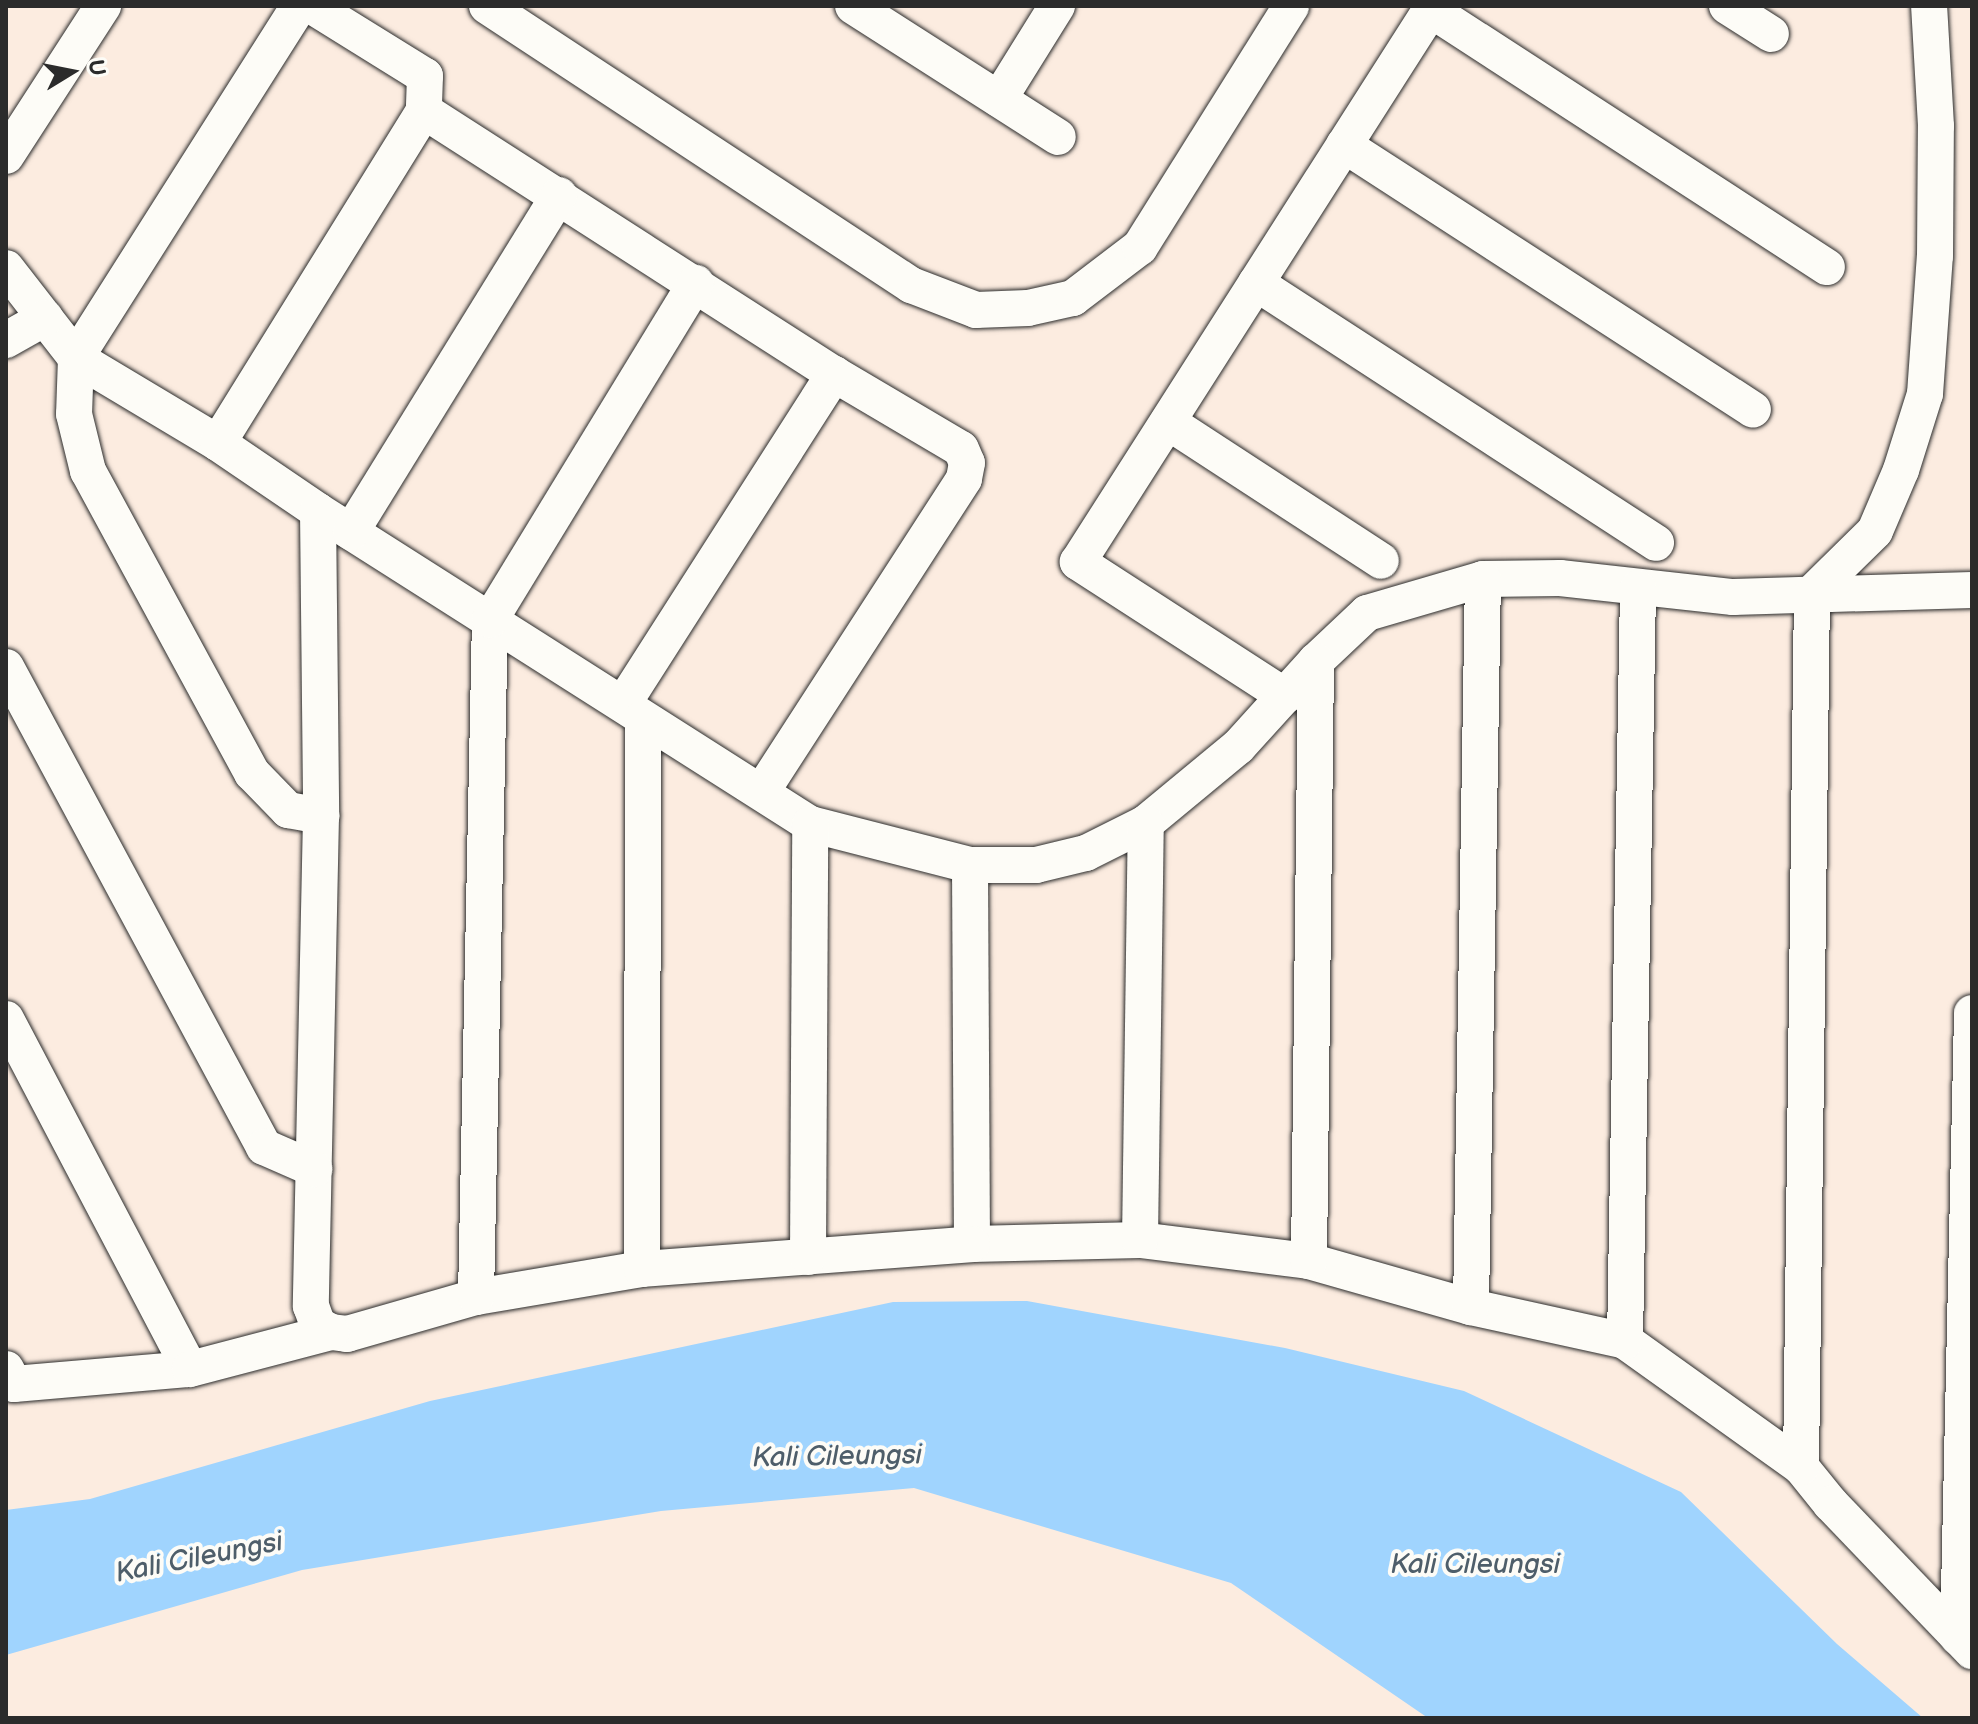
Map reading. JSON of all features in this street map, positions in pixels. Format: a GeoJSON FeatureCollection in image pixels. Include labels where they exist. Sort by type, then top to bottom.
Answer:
{"type":"FeatureCollection","features":[{"type":"Feature","properties":{"kind":"street"},"geometry":{"type":"LineString","coordinates":[[6,156],[103,6]]}},
{"type":"Feature","properties":{"kind":"street"},"geometry":{"type":"LineString","coordinates":[[299,6],[76,358],[74,414],[88,471],[252,773],[288,810],[321,816]]}},
{"type":"Feature","properties":{"kind":"street"},"geometry":{"type":"LineString","coordinates":[[218,443],[424,111],[425,76],[312,6]]}},
{"type":"Feature","properties":{"kind":"street"},"geometry":{"type":"LineString","coordinates":[[487,6],[911,285],[976,310],[1028,308],[1073,298],[1140,247],[1291,6]]}},
{"type":"Feature","properties":{"kind":"street"},"geometry":{"type":"LineString","coordinates":[[999,99],[1057,6]]}},
{"type":"Feature","properties":{"kind":"street"},"geometry":{"type":"LineString","coordinates":[[1727,6],[1771,34]]}},
{"type":"Feature","properties":{"kind":"street"},"geometry":{"type":"LineString","coordinates":[[1801,1467],[1812,593],[1875,531],[1901,470],[1925,394],[1935,256],[1936,155],[1929,6]]}},
{"type":"Feature","properties":{"kind":"street"},"geometry":{"type":"LineString","coordinates":[[1285,696],[1078,562],[1432,8],[1827,267]]}},
{"type":"Feature","properties":{"kind":"street"},"geometry":{"type":"LineString","coordinates":[[872,11],[1058,137]]}},
{"type":"Feature","properties":{"kind":"street"},"geometry":{"type":"LineString","coordinates":[[424,111],[834,374],[961,449],[967,463],[964,479],[762,791]]}},
{"type":"Feature","properties":{"kind":"street"},"geometry":{"type":"LineString","coordinates":[[1344,145],[1753,410]]}},
{"type":"Feature","properties":{"kind":"street"},"geometry":{"type":"LineString","coordinates":[[351,532],[559,195]]}},
{"type":"Feature","properties":{"kind":"street"},"geometry":{"type":"LineString","coordinates":[[6,268],[76,358],[218,443],[318,511],[810,824],[970,865],[1048,862],[1086,853],[1146,823],[1238,747],[1316,661],[1367,613],[1483,579],[1560,578],[1733,597],[1972,590]]}},
{"type":"Feature","properties":{"kind":"street"},"geometry":{"type":"LineString","coordinates":[[476,1297],[490,620],[696,283]]}},
{"type":"Feature","properties":{"kind":"street"},"geometry":{"type":"LineString","coordinates":[[1256,283],[1656,543]]}},
{"type":"Feature","properties":{"kind":"street"},"geometry":{"type":"LineString","coordinates":[[6,340],[45,318]]}},
{"type":"Feature","properties":{"kind":"street"},"geometry":{"type":"LineString","coordinates":[[642,1269],[633,712],[834,374]]}},
{"type":"Feature","properties":{"kind":"street"},"geometry":{"type":"LineString","coordinates":[[1168,422],[1381,561]]}},
{"type":"Feature","properties":{"kind":"street"},"geometry":{"type":"LineString","coordinates":[[318,511],[321,816],[311,1306],[318,1325],[331,1332],[347,1334],[476,1297],[642,1269],[972,1244],[1140,1240],[1309,1261],[1471,1307],[1625,1341],[1801,1467],[1831,1504],[1965,1644]]}},
{"type":"Feature","properties":{"kind":"street"},"geometry":{"type":"LineString","coordinates":[[1471,1307],[1483,579]]}},
{"type":"Feature","properties":{"kind":"street"},"geometry":{"type":"LineString","coordinates":[[1625,1341],[1638,588]]}},
{"type":"Feature","properties":{"kind":"street"},"geometry":{"type":"LineString","coordinates":[[1309,1261],[1316,661]]}},
{"type":"Feature","properties":{"kind":"street"},"geometry":{"type":"LineString","coordinates":[[6,667],[264,1147],[314,1169]]}},
{"type":"Feature","properties":{"kind":"street"},"geometry":{"type":"LineString","coordinates":[[1140,1240],[1146,823]]}},
{"type":"Feature","properties":{"kind":"street"},"geometry":{"type":"LineString","coordinates":[[808,1257],[810,824]]}},
{"type":"Feature","properties":{"kind":"street"},"geometry":{"type":"LineString","coordinates":[[970,865],[972,1244]]}},
{"type":"Feature","properties":{"kind":"street"},"geometry":{"type":"LineString","coordinates":[[1965,1644],[1972,1013]]}},
{"type":"Feature","properties":{"kind":"street"},"geometry":{"type":"LineString","coordinates":[[6,1019],[190,1369]]}},
{"type":"Feature","properties":{"kind":"street"},"geometry":{"type":"LineString","coordinates":[[9,1379],[190,1369],[331,1332]]}},
{"type":"Feature","properties":{"kind":"water","name":"Kali Cileungsi"},"geometry":{"type":"Polygon","coordinates":[[[1027,1301],[1285,1348],[1464,1391],[1681,1492],[1837,1644],[1923,1718],[1428,1718],[1231,1583],[914,1488],[661,1511],[302,1570],[6,1655],[6,1510],[90,1499],[430,1401],[893,1302],[1027,1301]]]}}]}
